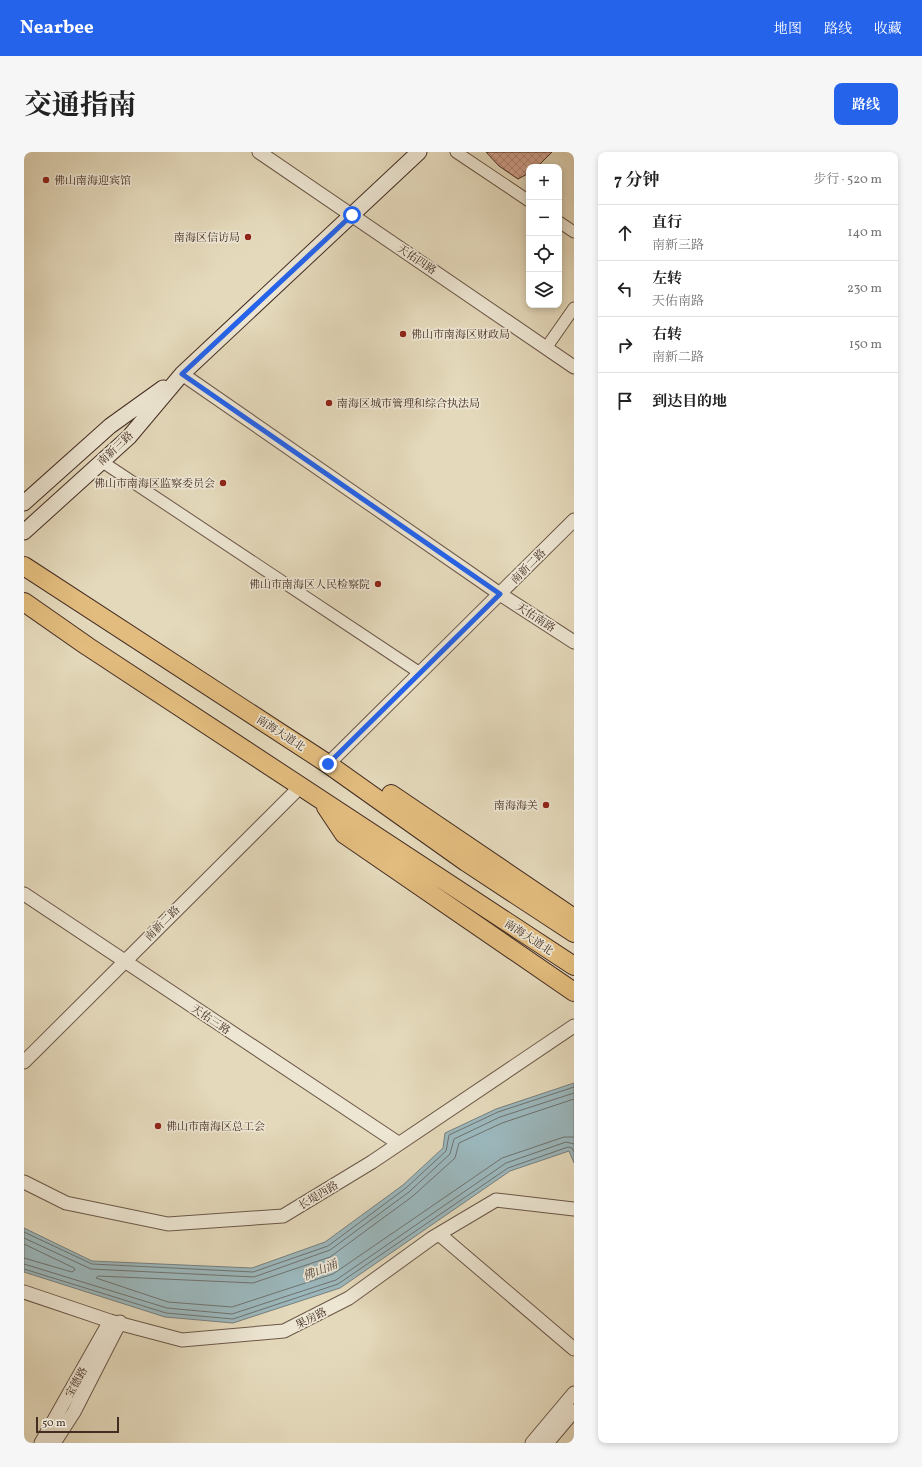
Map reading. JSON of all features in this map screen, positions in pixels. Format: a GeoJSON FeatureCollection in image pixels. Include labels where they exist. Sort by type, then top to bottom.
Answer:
{"type":"FeatureCollection","features":[{"type":"Feature","properties":{"kind":"highway","name":"南海大道北"},"geometry":{"type":"LineString","coordinates":[[24,566],[328,764],[466,862],[574,933]]}},
{"type":"Feature","properties":{"kind":"highway","name":"南海大道北"},"geometry":{"type":"LineString","coordinates":[[24,602],[86,646],[574,966]]}},
{"type":"Feature","properties":{"kind":"highway"},"geometry":{"type":"LineString","coordinates":[[360,787],[390,793],[574,918]]}},
{"type":"Feature","properties":{"kind":"highway"},"geometry":{"type":"LineString","coordinates":[[319,798],[344,834],[574,992]]}},
{"type":"Feature","properties":{"kind":"main road","name":"南新三路"},"geometry":{"type":"LineString","coordinates":[[24,532],[129,436],[182,374],[419,152]]}},
{"type":"Feature","properties":{"kind":"main road","name":"南新三路"},"geometry":{"type":"LineString","coordinates":[[24,503],[110,426],[182,374]]}},
{"type":"Feature","properties":{"kind":"street","name":"天佑四路"},"geometry":{"type":"LineString","coordinates":[[259,152],[574,367]]}},
{"type":"Feature","properties":{"kind":"street"},"geometry":{"type":"LineString","coordinates":[[456,152],[528,200]]}},
{"type":"Feature","properties":{"kind":"street"},"geometry":{"type":"LineString","coordinates":[[562,224],[574,232]]}},
{"type":"Feature","properties":{"kind":"street"},"geometry":{"type":"LineString","coordinates":[[546,348],[574,308]]}},
{"type":"Feature","properties":{"kind":"street","name":"天佑南路"},"geometry":{"type":"LineString","coordinates":[[182,374],[500,594],[574,642]]}},
{"type":"Feature","properties":{"kind":"street"},"geometry":{"type":"LineString","coordinates":[[101,462],[420,674]]}},
{"type":"Feature","properties":{"kind":"street","name":"南新二路"},"geometry":{"type":"LineString","coordinates":[[328,764],[574,520]]}},
{"type":"Feature","properties":{"kind":"street","name":"南新二路"},"geometry":{"type":"LineString","coordinates":[[24,1062],[301,786]]}},
{"type":"Feature","properties":{"kind":"street","name":"天佑三路"},"geometry":{"type":"LineString","coordinates":[[24,894],[398,1143]]}},
{"type":"Feature","properties":{"kind":"street","name":"长堤西路"},"geometry":{"type":"LineString","coordinates":[[24,1182],[66,1203],[168,1224],[283,1216],[372,1162],[398,1143],[574,1026]]}},
{"type":"Feature","properties":{"kind":"street","name":"果房路"},"geometry":{"type":"LineString","coordinates":[[24,1292],[115,1321],[182,1340],[284,1331],[349,1298],[439,1234],[496,1200],[574,1209]]}},
{"type":"Feature","properties":{"kind":"street"},"geometry":{"type":"LineString","coordinates":[[439,1234],[574,1350]]}},
{"type":"Feature","properties":{"kind":"street","name":"宝德路"},"geometry":{"type":"LineString","coordinates":[[41,1443],[115,1321]]}},
{"type":"Feature","properties":{"kind":"street","name":"宝德路"},"geometry":{"type":"LineString","coordinates":[[54,1443],[74,1412],[115,1321]]}},
{"type":"Feature","properties":{"kind":"street"},"geometry":{"type":"LineString","coordinates":[[532,1443],[574,1393]]}},
{"type":"Feature","properties":{"kind":"street"},"geometry":{"type":"LineString","coordinates":[[546,1443],[574,1411]]}},
{"type":"Feature","properties":{"kind":"water","name":"佛山涌"},"geometry":{"type":"Polygon","coordinates":[[[574,1083],[574,1163],[569,1151],[510,1171],[340,1288],[233,1323],[165,1317],[24,1272],[24,1228],[92,1261],[252,1268],[325,1242],[403,1185],[443,1148],[445,1133],[496,1109],[574,1083]]]}},
{"type":"Feature","properties":{"kind":"building"},"geometry":{"type":"Polygon","coordinates":[[[486,152],[552,152],[540,164],[526,164],[526,175],[518,179],[499,166],[486,152]]]}},
{"type":"Feature","properties":{"kind":"place","name":"佛山南海迎宾馆"},"geometry":{"type":"Point","coordinates":[46,180]}},
{"type":"Feature","properties":{"kind":"place","name":"南海区信访局"},"geometry":{"type":"Point","coordinates":[248,237]}},
{"type":"Feature","properties":{"kind":"place","name":"佛山市南海区财政局"},"geometry":{"type":"Point","coordinates":[403,334]}},
{"type":"Feature","properties":{"kind":"place","name":"南海区城市管理和综合执法局"},"geometry":{"type":"Point","coordinates":[329,403]}},
{"type":"Feature","properties":{"kind":"place","name":"佛山市南海区监察委员会"},"geometry":{"type":"Point","coordinates":[223,483]}},
{"type":"Feature","properties":{"kind":"place","name":"佛山市南海区人民检察院"},"geometry":{"type":"Point","coordinates":[378,584]}},
{"type":"Feature","properties":{"kind":"place","name":"南海海关"},"geometry":{"type":"Point","coordinates":[546,805]}},
{"type":"Feature","properties":{"kind":"place","name":"佛山市南海区总工会"},"geometry":{"type":"Point","coordinates":[158,1126]}},
{"type":"Feature","properties":{"kind":"route"},"geometry":{"type":"LineString","coordinates":[[328,764],[500,594],[182,374],[352,215]]}}]}
